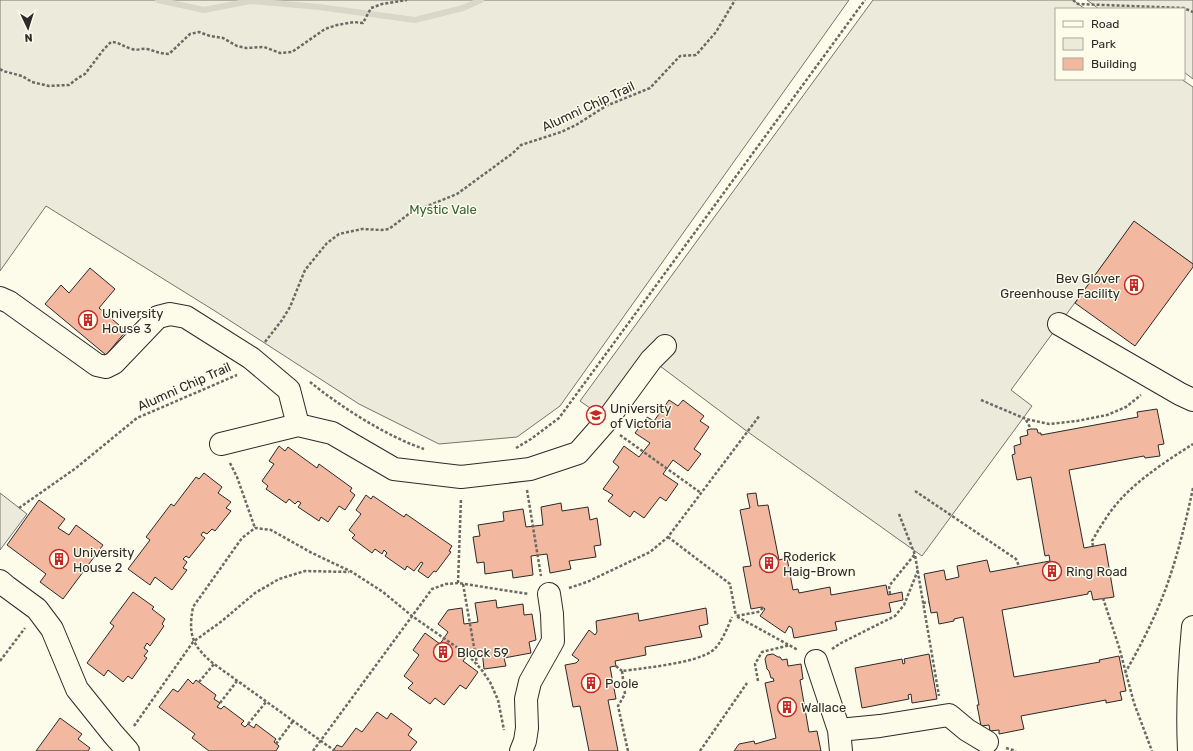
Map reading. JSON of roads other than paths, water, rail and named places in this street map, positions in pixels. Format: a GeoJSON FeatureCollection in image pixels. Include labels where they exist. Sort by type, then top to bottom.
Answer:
{"type":"FeatureCollection","features":[{"type":"Feature","properties":{"kind":"street"},"geometry":{"type":"LineString","coordinates":[[0,298],[9,302],[97,365],[106,367],[114,363],[158,317],[170,314],[186,317],[251,358],[289,390],[298,424]]}},
{"type":"Feature","properties":{"kind":"street"},"geometry":{"type":"LineString","coordinates":[[1059,324],[1193,400]]}},
{"type":"Feature","properties":{"kind":"street"},"geometry":{"type":"LineString","coordinates":[[221,444],[298,424],[332,433],[394,469],[461,477],[530,469],[578,453],[604,424],[651,360],[666,346]]}},
{"type":"Feature","properties":{"kind":"street"},"geometry":{"type":"LineString","coordinates":[[0,581],[37,609],[52,629],[78,689],[125,747]]}},
{"type":"Feature","properties":{"kind":"street"},"geometry":{"type":"LineString","coordinates":[[521,751],[525,741],[527,728],[526,699],[530,682],[553,641],[552,614],[545,586]]}},
{"type":"Feature","properties":{"kind":"street"},"geometry":{"type":"LineString","coordinates":[[1189,751],[1187,720],[1189,665],[1193,627]]}},
{"type":"Feature","properties":{"kind":"street"},"geometry":{"type":"LineString","coordinates":[[816,661],[839,730],[841,751]]}},
{"type":"Feature","properties":{"kind":"street"},"geometry":{"type":"LineString","coordinates":[[839,730],[880,726],[949,715],[967,730],[987,742]]}},
{"type":"Feature","properties":{"kind":"waterway"},"geometry":{"type":"LineString","coordinates":[[158,0],[204,10],[250,1],[319,7],[415,20],[463,8],[481,0]]}},
{"type":"Feature","properties":{"kind":"place","name":"Bev Glover Greenhouse Facility"},"geometry":{"type":"Point","coordinates":[1134,285]}},
{"type":"Feature","properties":{"kind":"place","name":"University House 3"},"geometry":{"type":"Point","coordinates":[88,320]}},
{"type":"Feature","properties":{"kind":"place","name":"University of Victoria"},"geometry":{"type":"Point","coordinates":[596,415]}},
{"type":"Feature","properties":{"kind":"place","name":"University House 2"},"geometry":{"type":"Point","coordinates":[59,559]}},
{"type":"Feature","properties":{"kind":"place","name":"Roderick Haig-Brown"},"geometry":{"type":"Point","coordinates":[769,563]}},
{"type":"Feature","properties":{"kind":"place","name":"Ring Road"},"geometry":{"type":"Point","coordinates":[1052,571]}},
{"type":"Feature","properties":{"kind":"place","name":"Block 59"},"geometry":{"type":"Point","coordinates":[443,652]}},
{"type":"Feature","properties":{"kind":"place","name":"Poole"},"geometry":{"type":"Point","coordinates":[591,683]}},
{"type":"Feature","properties":{"kind":"place","name":"Wallace"},"geometry":{"type":"Point","coordinates":[787,707]}},
{"type":"Feature","properties":{"kind":"park label","name":"Mystic Vale"},"geometry":{"type":"Point","coordinates":[443,209]}}]}
